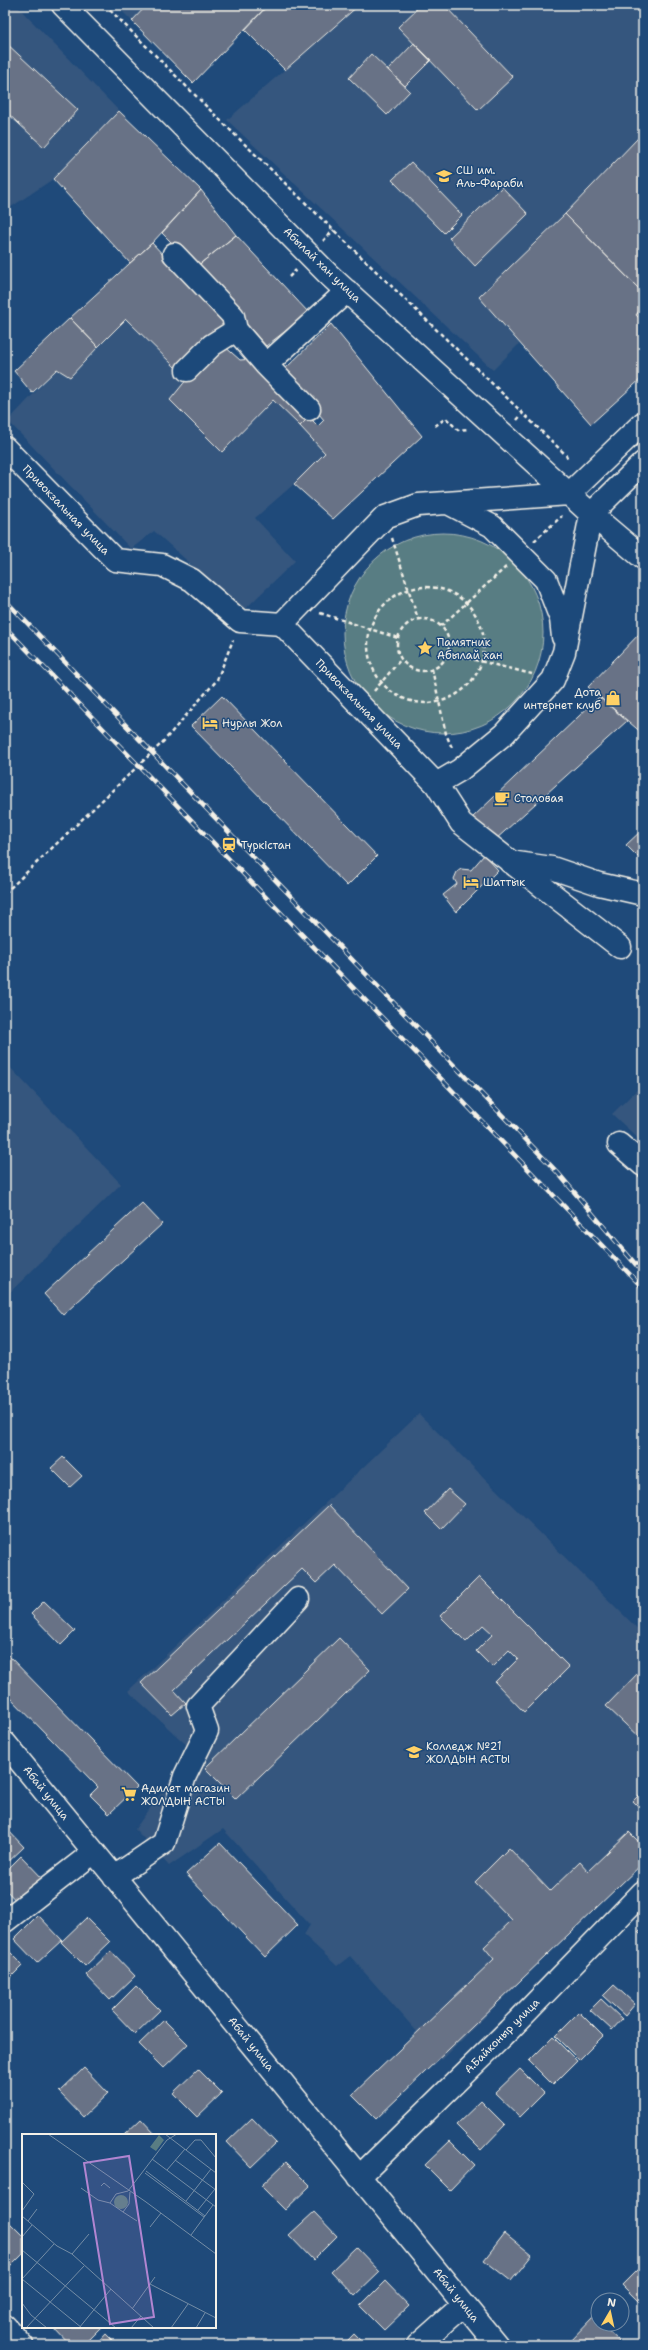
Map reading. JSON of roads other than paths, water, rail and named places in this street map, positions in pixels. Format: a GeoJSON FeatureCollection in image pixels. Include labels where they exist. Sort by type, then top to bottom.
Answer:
{"type":"FeatureCollection","features":[{"type":"Feature","properties":{"kind":"street","name":"Абылай хан улица"},"geometry":{"type":"LineString","coordinates":[[63,5],[347,292],[591,514],[643,558]]}},
{"type":"Feature","properties":{"kind":"street"},"geometry":{"type":"LineString","coordinates":[[174,254],[233,316],[236,330],[266,365],[309,410]]}},
{"type":"Feature","properties":{"kind":"street"},"geometry":{"type":"LineString","coordinates":[[266,365],[347,292]]}},
{"type":"Feature","properties":{"kind":"street"},"geometry":{"type":"LineString","coordinates":[[187,370],[212,345],[236,330]]}},
{"type":"Feature","properties":{"kind":"street"},"geometry":{"type":"LineString","coordinates":[[282,624],[385,517],[418,505],[569,494],[643,423]]}},
{"type":"Feature","properties":{"kind":"street","name":"Привокзальная улица"},"geometry":{"type":"LineString","coordinates":[[5,448],[114,560],[162,565],[192,580],[240,620],[282,624],[436,784],[462,823],[620,947]]}},
{"type":"Feature","properties":{"kind":"street"},"geometry":{"type":"LineString","coordinates":[[436,784],[460,770],[504,734],[553,680],[564,652],[591,514],[643,463]]}},
{"type":"Feature","properties":{"kind":"street"},"geometry":{"type":"LineString","coordinates":[[448,503],[492,526],[546,580],[561,619],[564,652]]}},
{"type":"Feature","properties":{"kind":"street"},"geometry":{"type":"LineString","coordinates":[[510,862],[552,868],[599,884],[643,894]]}},
{"type":"Feature","properties":{"kind":"street"},"geometry":{"type":"LineString","coordinates":[[619,1144],[643,1165]]}},
{"type":"Feature","properties":{"kind":"street"},"geometry":{"type":"LineString","coordinates":[[114,1877],[164,1843],[185,1776],[207,1731],[198,1706],[298,1599]]}},
{"type":"Feature","properties":{"kind":"street","name":"Абай улица"},"geometry":{"type":"LineString","coordinates":[[5,1743],[497,2345]]}},
{"type":"Feature","properties":{"kind":"street"},"geometry":{"type":"LineString","coordinates":[[5,1921],[94,1852]]}},
{"type":"Feature","properties":{"kind":"street","name":"А.Байконыр улица"},"geometry":{"type":"LineString","coordinates":[[359,2177],[509,2030],[643,1892]]}},
{"type":"Feature","properties":{"kind":"street"},"geometry":{"type":"LineString","coordinates":[[418,2345],[463,2305]]}},
{"type":"Feature","properties":{"kind":"street"},"geometry":{"type":"LineString","coordinates":[[5,2326],[22,2345]]}},
{"type":"Feature","properties":{"kind":"railway"},"geometry":{"type":"LineString","coordinates":[[5,600],[558,1173],[643,1273]]}},
{"type":"Feature","properties":{"kind":"railway"},"geometry":{"type":"LineString","coordinates":[[5,627],[643,1288]]}},
{"type":"Feature","properties":{"kind":"place","name":"СШ им. Аль-Фараби"},"geometry":{"type":"Point","coordinates":[444,176]}},
{"type":"Feature","properties":{"kind":"place","name":"Памятник Абылай хан"},"geometry":{"type":"Point","coordinates":[425,648]}},
{"type":"Feature","properties":{"kind":"place","name":"Дота интернет клуб"},"geometry":{"type":"Point","coordinates":[613,698]}},
{"type":"Feature","properties":{"kind":"place","name":"Нурлы Жол"},"geometry":{"type":"Point","coordinates":[210,723]}},
{"type":"Feature","properties":{"kind":"place","name":"Столовая"},"geometry":{"type":"Point","coordinates":[502,798]}},
{"type":"Feature","properties":{"kind":"place","name":"Түркістан"},"geometry":{"type":"Point","coordinates":[229,845]}},
{"type":"Feature","properties":{"kind":"place","name":"Шаттык"},"geometry":{"type":"Point","coordinates":[471,882]}},
{"type":"Feature","properties":{"kind":"place","name":"Колледж №21 ЖОЛДЫН АСТЫ"},"geometry":{"type":"Point","coordinates":[414,1752]}},
{"type":"Feature","properties":{"kind":"place","name":"Адилет магазин ЖОЛДЫН АСТЫ"},"geometry":{"type":"Point","coordinates":[129,1794]}}]}
